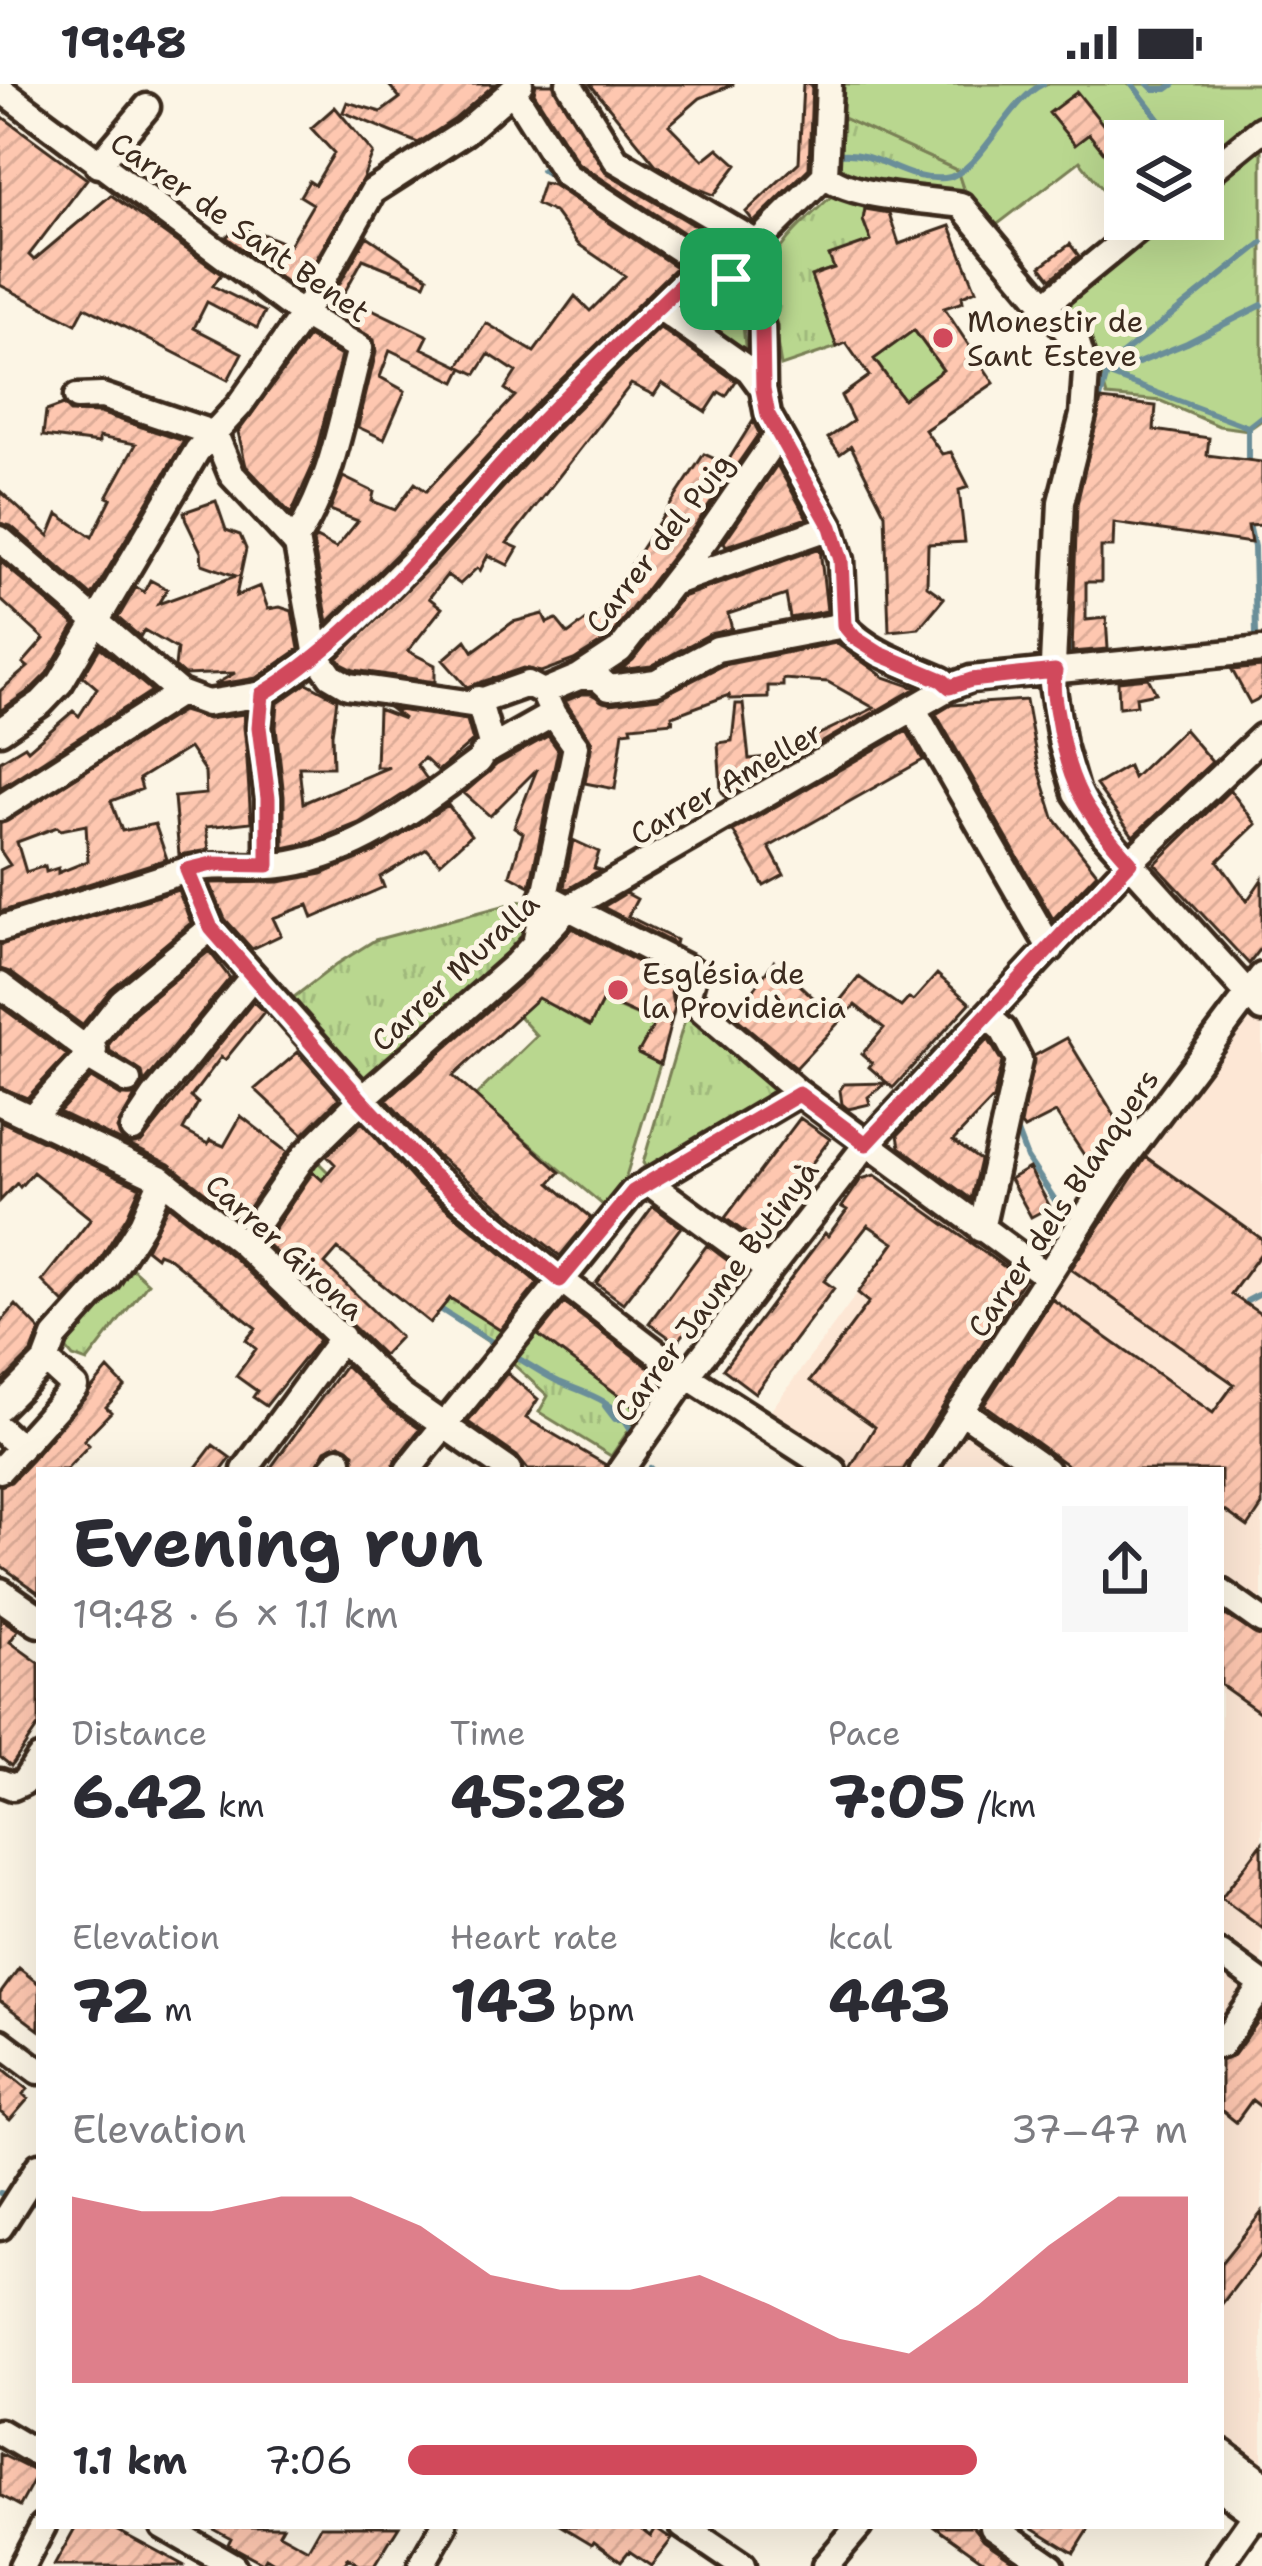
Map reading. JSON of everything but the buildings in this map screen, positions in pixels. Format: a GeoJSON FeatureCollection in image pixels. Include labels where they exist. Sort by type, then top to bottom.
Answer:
{"type":"FeatureCollection","features":[{"type":"Feature","properties":{"kind":"main road"},"geometry":{"type":"LineString","coordinates":[[0,1594],[36,1619]]}},
{"type":"Feature","properties":{"kind":"main road"},"geometry":{"type":"LineString","coordinates":[[1224,2460],[1259,2512]]}},
{"type":"Feature","properties":{"kind":"main road"},"geometry":{"type":"LineString","coordinates":[[1224,2487],[1259,2512]]}},
{"type":"Feature","properties":{"kind":"street"},"geometry":{"type":"LineString","coordinates":[[569,84],[616,160],[757,243]]}},
{"type":"Feature","properties":{"kind":"street"},"geometry":{"type":"LineString","coordinates":[[829,84],[825,175],[830,181],[859,190],[961,205],[1077,343],[1087,372],[1087,395],[1061,502],[1052,684],[1062,745],[1088,815],[1257,993]]}},
{"type":"Feature","properties":{"kind":"street"},"geometry":{"type":"LineString","coordinates":[[0,731],[41,703],[60,683],[197,451],[215,434],[303,315],[373,190],[466,132],[517,88],[566,175],[702,265],[741,285],[762,328],[763,389],[778,436],[831,527],[841,560],[844,625],[855,638],[950,687],[971,680],[1262,650]]}},
{"type":"Feature","properties":{"kind":"street","name":"Carrer de Sant Benet"},"geometry":{"type":"LineString","coordinates":[[0,89],[303,315],[360,348],[316,510],[294,542]]}},
{"type":"Feature","properties":{"kind":"street"},"geometry":{"type":"LineString","coordinates":[[98,165],[147,107]]}},
{"type":"Feature","properties":{"kind":"street"},"geometry":{"type":"LineString","coordinates":[[1224,159],[1262,129]]}},
{"type":"Feature","properties":{"kind":"street"},"geometry":{"type":"LineString","coordinates":[[741,285],[757,243],[825,175]]}},
{"type":"Feature","properties":{"kind":"street"},"geometry":{"type":"LineString","coordinates":[[1046,305],[1125,240]]}},
{"type":"Feature","properties":{"kind":"street"},"geometry":{"type":"LineString","coordinates":[[0,539],[180,693],[207,703],[262,694],[317,656],[427,547],[540,423],[702,265]]}},
{"type":"Feature","properties":{"kind":"street"},"geometry":{"type":"LineString","coordinates":[[659,307],[749,370],[763,389]]}},
{"type":"Feature","properties":{"kind":"street"},"geometry":{"type":"LineString","coordinates":[[77,397],[102,397],[215,434],[232,475],[294,542],[317,656],[331,676],[348,686],[471,700],[528,684],[548,703],[577,746],[535,944]]}},
{"type":"Feature","properties":{"kind":"street","name":"Carrer del Puig"},"geometry":{"type":"LineString","coordinates":[[548,703],[620,650],[778,436]]}},
{"type":"Feature","properties":{"kind":"street"},"geometry":{"type":"LineString","coordinates":[[670,584],[831,527]]}},
{"type":"Feature","properties":{"kind":"street"},"geometry":{"type":"LineString","coordinates":[[710,533],[724,565]]}},
{"type":"Feature","properties":{"kind":"street"},"geometry":{"type":"LineString","coordinates":[[579,677],[597,677],[609,688],[656,682],[717,649],[844,625]]}},
{"type":"Feature","properties":{"kind":"street","name":"Carrer Ameller"},"geometry":{"type":"LineString","coordinates":[[568,908],[950,687]]}},
{"type":"Feature","properties":{"kind":"street"},"geometry":{"type":"LineString","coordinates":[[0,808],[180,693]]}},
{"type":"Feature","properties":{"kind":"street"},"geometry":{"type":"LineString","coordinates":[[262,694],[259,727],[269,820],[268,865]]}},
{"type":"Feature","properties":{"kind":"street"},"geometry":{"type":"LineString","coordinates":[[471,700],[485,754]]}},
{"type":"Feature","properties":{"kind":"street"},"geometry":{"type":"LineString","coordinates":[[0,929],[199,867],[268,865],[328,856],[410,813],[548,703]]}},
{"type":"Feature","properties":{"kind":"street"},"geometry":{"type":"LineString","coordinates":[[914,710],[1051,950]]}},
{"type":"Feature","properties":{"kind":"street","name":"Carrer Jaume Butinyà"},"geometry":{"type":"LineString","coordinates":[[623,1467],[687,1376],[866,1144],[1130,862],[1262,737]]}},
{"type":"Feature","properties":{"kind":"street"},"geometry":{"type":"LineString","coordinates":[[199,867],[211,928],[430,1173],[687,1376],[828,1467]]}},
{"type":"Feature","properties":{"kind":"street"},"geometry":{"type":"LineString","coordinates":[[544,895],[694,972],[687,997],[799,1094],[1047,1276]]}},
{"type":"Feature","properties":{"kind":"street","name":"Carrer Muralla"},"geometry":{"type":"LineString","coordinates":[[243,1244],[286,1177],[361,1100],[535,944],[568,908]]}},
{"type":"Feature","properties":{"kind":"street"},"geometry":{"type":"LineString","coordinates":[[32,1117],[90,1051],[122,1001],[211,928]]}},
{"type":"Feature","properties":{"kind":"street"},"geometry":{"type":"LineString","coordinates":[[133,1129],[134,1083],[253,976]]}},
{"type":"Feature","properties":{"kind":"street"},"geometry":{"type":"LineString","coordinates":[[0,985],[134,1083]]}},
{"type":"Feature","properties":{"kind":"street","name":"Carrer dels Blanquers"},"geometry":{"type":"LineString","coordinates":[[925,1467],[1110,1178],[1257,993]]}},
{"type":"Feature","properties":{"kind":"street"},"geometry":{"type":"LineString","coordinates":[[981,1229],[1019,1060],[1003,1030],[988,1017]]}},
{"type":"Feature","properties":{"kind":"street"},"geometry":{"type":"LineString","coordinates":[[410,1467],[633,1192],[799,1094]]}},
{"type":"Feature","properties":{"kind":"street","name":"Carrer Girona"},"geometry":{"type":"LineString","coordinates":[[0,1103],[162,1179],[243,1244],[400,1394],[503,1467]]}},
{"type":"Feature","properties":{"kind":"street"},"geometry":{"type":"LineString","coordinates":[[0,1408],[46,1360],[56,1337],[113,1269],[162,1179]]}},
{"type":"Feature","properties":{"kind":"street"},"geometry":{"type":"LineString","coordinates":[[648,1182],[768,1270]]}},
{"type":"Feature","properties":{"kind":"street"},"geometry":{"type":"LineString","coordinates":[[246,1467],[342,1337]]}},
{"type":"Feature","properties":{"kind":"street"},"geometry":{"type":"LineString","coordinates":[[0,1470],[75,1387],[46,1360]]}},
{"type":"Feature","properties":{"kind":"street"},"geometry":{"type":"LineString","coordinates":[[960,1410],[1042,1467]]}},
{"type":"Feature","properties":{"kind":"street"},"geometry":{"type":"LineString","coordinates":[[0,1429],[21,1448]]}},
{"type":"Feature","properties":{"kind":"street"},"geometry":{"type":"LineString","coordinates":[[1224,1594],[1262,1621]]}},
{"type":"Feature","properties":{"kind":"street"},"geometry":{"type":"LineString","coordinates":[[0,1782],[14,1787],[25,1782],[36,1764]]}},
{"type":"Feature","properties":{"kind":"street"},"geometry":{"type":"LineString","coordinates":[[1224,1956],[1262,1986],[1224,2041]]}},
{"type":"Feature","properties":{"kind":"street"},"geometry":{"type":"LineString","coordinates":[[0,2042],[36,2070]]}},
{"type":"Feature","properties":{"kind":"street"},"geometry":{"type":"LineString","coordinates":[[0,2228],[36,2171]]}},
{"type":"Feature","properties":{"kind":"street"},"geometry":{"type":"LineString","coordinates":[[0,2432],[36,2453]]}},
{"type":"Feature","properties":{"kind":"street"},"geometry":{"type":"LineString","coordinates":[[1224,2444],[1262,2472]]}},
{"type":"Feature","properties":{"kind":"street"},"geometry":{"type":"LineString","coordinates":[[1219,2566],[1259,2512],[1224,2503]]}},
{"type":"Feature","properties":{"kind":"street"},"geometry":{"type":"LineString","coordinates":[[22,2566],[41,2529]]}},
{"type":"Feature","properties":{"kind":"street"},"geometry":{"type":"LineString","coordinates":[[168,2529],[233,2566]]}},
{"type":"Feature","properties":{"kind":"street"},"geometry":{"type":"LineString","coordinates":[[421,2566],[442,2529]]}},
{"type":"Feature","properties":{"kind":"street"},"geometry":{"type":"LineString","coordinates":[[687,2529],[742,2566]]}},
{"type":"Feature","properties":{"kind":"street"},"geometry":{"type":"LineString","coordinates":[[825,2566],[856,2529]]}},
{"type":"Feature","properties":{"kind":"street"},"geometry":{"type":"LineString","coordinates":[[997,2529],[1051,2566]]}},
{"type":"Feature","properties":{"kind":"shaded area"},"geometry":{"type":"Polygon","coordinates":[[[1262,958],[1262,2486],[1224,2457],[1224,1467],[844,1467],[766,1417],[931,1193],[1047,1275],[1239,985],[1262,958]]]}},
{"type":"Feature","properties":{"kind":"green space"},"geometry":{"type":"Polygon","coordinates":[[[840,84],[1262,84],[1262,420],[1248,430],[1219,426],[1161,401],[1107,396],[1094,351],[1055,302],[1130,240],[1224,240],[1224,120],[1104,120],[1104,191],[1080,161],[994,227],[965,194],[957,170],[839,116],[840,84]]]}},
{"type":"Feature","properties":{"kind":"green space"},"geometry":{"type":"Polygon","coordinates":[[[839,116],[958,171],[963,189],[902,188],[855,179],[839,162],[839,116]]]}},
{"type":"Feature","properties":{"kind":"green space"},"geometry":{"type":"Polygon","coordinates":[[[835,193],[877,203],[865,207],[863,220],[876,253],[848,250],[830,256],[834,268],[811,276],[837,347],[781,366],[771,305],[771,268],[790,236],[835,193]]]}},
{"type":"Feature","properties":{"kind":"green space"},"geometry":{"type":"Polygon","coordinates":[[[706,287],[741,304],[748,376],[676,327],[706,287]]]}},
{"type":"Feature","properties":{"kind":"green space"},"geometry":{"type":"Polygon","coordinates":[[[914,330],[943,370],[903,399],[874,359],[914,330]]]}},
{"type":"Feature","properties":{"kind":"green space"},"geometry":{"type":"Polygon","coordinates":[[[536,897],[529,936],[360,1089],[285,1004],[375,940],[536,897]]]}},
{"type":"Feature","properties":{"kind":"green space"},"geometry":{"type":"Polygon","coordinates":[[[538,998],[589,1026],[603,1001],[655,1023],[639,1052],[660,1064],[624,1183],[604,1206],[474,1097],[537,1036],[518,1015],[538,998]]]}},
{"type":"Feature","properties":{"kind":"green space"},"geometry":{"type":"Polygon","coordinates":[[[688,1009],[782,1089],[649,1172],[643,1163],[688,1009]]]}},
{"type":"Feature","properties":{"kind":"green space"},"geometry":{"type":"Polygon","coordinates":[[[316,1160],[462,1306],[502,1331],[536,1333],[641,1412],[611,1456],[539,1412],[548,1396],[490,1343],[424,1299],[323,1197],[298,1179],[316,1160]]]}},
{"type":"Feature","properties":{"kind":"green space"},"geometry":{"type":"Polygon","coordinates":[[[123,1260],[148,1283],[87,1362],[73,1357],[59,1340],[123,1260]]]}},
{"type":"Feature","properties":{"kind":"waterway"},"geometry":{"type":"LineString","coordinates":[[839,154],[866,157],[929,178],[958,174],[1018,105],[1043,84]]}},
{"type":"Feature","properties":{"kind":"waterway"},"geometry":{"type":"LineString","coordinates":[[1132,84],[1160,120]]}},
{"type":"Feature","properties":{"kind":"waterway"},"geometry":{"type":"LineString","coordinates":[[1148,84],[1153,89],[1174,84]]}},
{"type":"Feature","properties":{"kind":"waterway"},"geometry":{"type":"LineString","coordinates":[[542,170],[559,181]]}},
{"type":"Feature","properties":{"kind":"waterway"},"geometry":{"type":"LineString","coordinates":[[1094,419],[1110,364],[1262,243]]}},
{"type":"Feature","properties":{"kind":"waterway"},"geometry":{"type":"LineString","coordinates":[[1109,375],[1262,305]]}},
{"type":"Feature","properties":{"kind":"waterway"},"geometry":{"type":"LineString","coordinates":[[1112,376],[1248,427],[1262,416]]}},
{"type":"Feature","properties":{"kind":"waterway"},"geometry":{"type":"LineString","coordinates":[[1248,427],[1248,465]]}},
{"type":"Feature","properties":{"kind":"waterway"},"geometry":{"type":"LineString","coordinates":[[1070,659],[1074,495]]}},
{"type":"Feature","properties":{"kind":"waterway"},"geometry":{"type":"LineString","coordinates":[[1248,520],[1254,547],[1256,635]]}},
{"type":"Feature","properties":{"kind":"waterway"},"geometry":{"type":"LineString","coordinates":[[1015,1127],[1027,1158],[1063,1212]]}},
{"type":"Feature","properties":{"kind":"waterway"},"geometry":{"type":"LineString","coordinates":[[1247,1301],[1262,1293]]}},
{"type":"Feature","properties":{"kind":"waterway"},"geometry":{"type":"LineString","coordinates":[[437,1307],[492,1342]]}},
{"type":"Feature","properties":{"kind":"waterway"},"geometry":{"type":"LineString","coordinates":[[516,1357],[608,1404],[630,1428]]}},
{"type":"Feature","properties":{"kind":"waterway"},"geometry":{"type":"LineString","coordinates":[[605,1406],[615,1419],[625,1419]]}},
{"type":"Feature","properties":{"kind":"waterway"},"geometry":{"type":"LineString","coordinates":[[0,2193],[4,2194]]}},
{"type":"Feature","properties":{"kind":"place","name":"Monestir de Sant Esteve"},"geometry":{"type":"Point","coordinates":[943,338]}},
{"type":"Feature","properties":{"kind":"place","name":"Església de la Providència"},"geometry":{"type":"Point","coordinates":[618,990]}},
{"type":"Feature","properties":{"kind":"route"},"geometry":{"type":"LineString","coordinates":[[702,265],[731,279],[751,290],[757,306],[768,415],[836,542],[844,625],[880,654],[950,687],[971,680],[1055,671],[1052,684],[1062,745],[1076,793],[1088,815],[1130,862],[866,1144],[799,1094],[633,1192],[560,1280],[430,1173],[361,1100],[211,928],[187,870],[212,864],[268,865],[268,798],[259,727],[262,694],[317,656],[427,547],[540,423],[702,265]]}}]}
